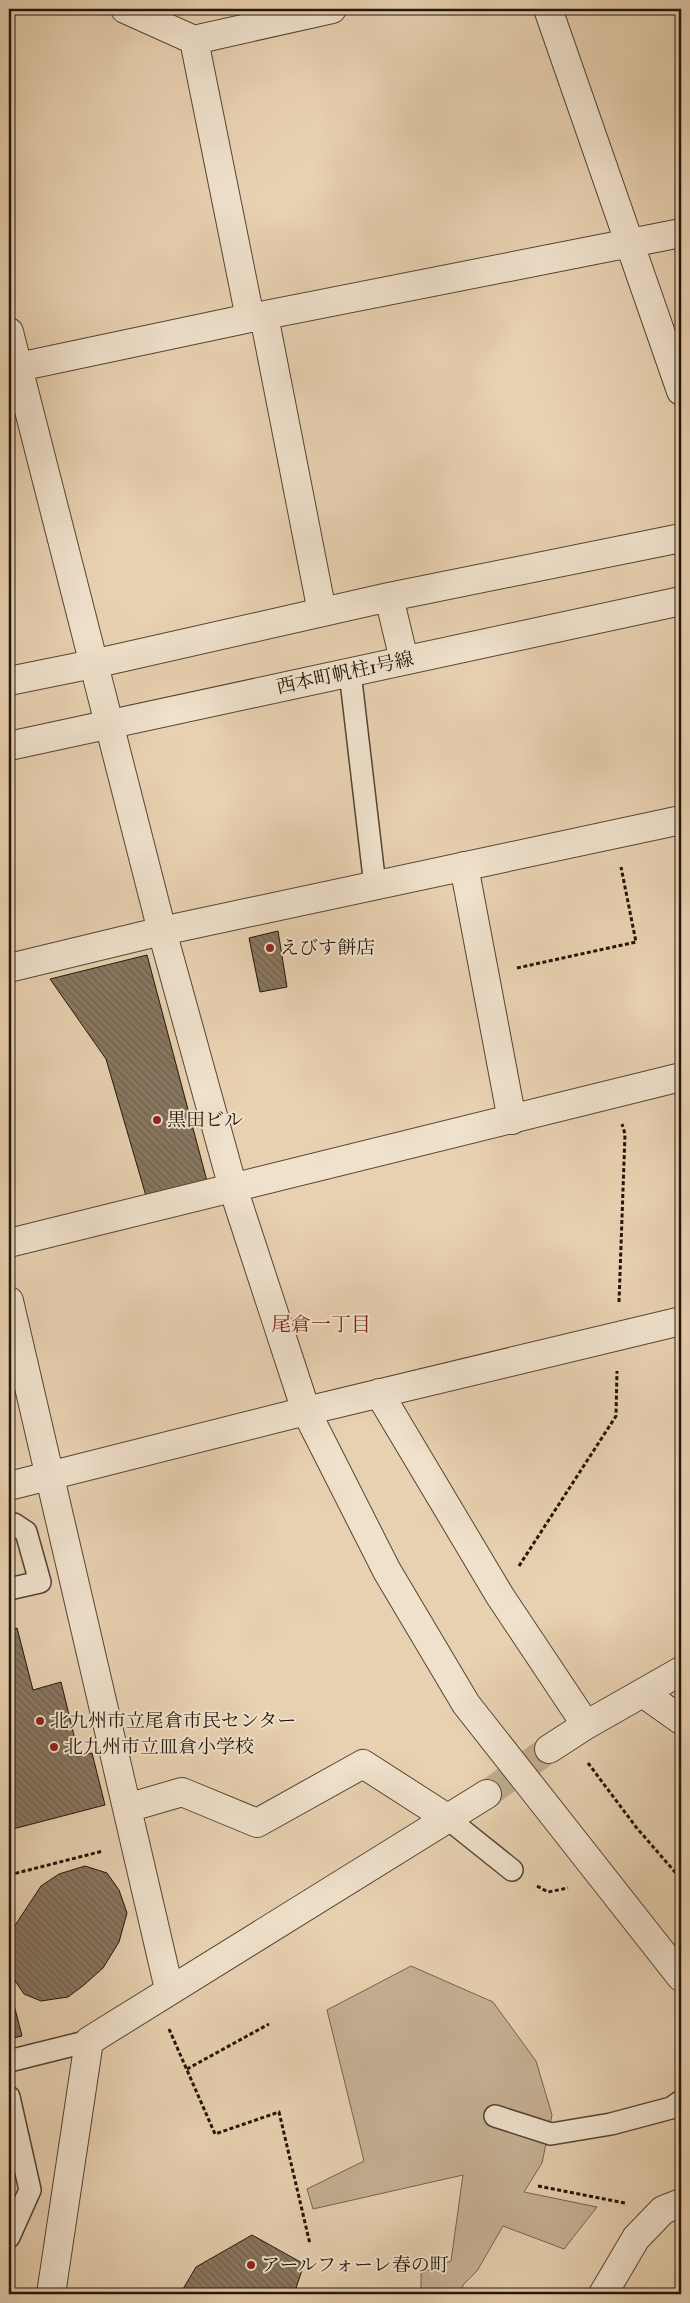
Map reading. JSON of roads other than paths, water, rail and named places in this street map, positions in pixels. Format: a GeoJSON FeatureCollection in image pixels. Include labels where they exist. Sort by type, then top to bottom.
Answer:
{"type":"FeatureCollection","features":[{"type":"Feature","properties":{"kind":"street"},"geometry":{"type":"LineString","coordinates":[[125,9],[194,40],[332,9]]}},
{"type":"Feature","properties":{"kind":"street"},"geometry":{"type":"LineString","coordinates":[[548,9],[681,391]]}},
{"type":"Feature","properties":{"kind":"street"},"geometry":{"type":"LineString","coordinates":[[194,40],[322,612]]}},
{"type":"Feature","properties":{"kind":"street"},"geometry":{"type":"LineString","coordinates":[[13,368],[257,317],[681,233]]}},
{"type":"Feature","properties":{"kind":"street"},"geometry":{"type":"LineString","coordinates":[[9,332],[13,368],[111,724],[162,931],[233,1188],[306,1410],[387,1570],[466,1704],[681,1977]]}},
{"type":"Feature","properties":{"kind":"street"},"geometry":{"type":"LineString","coordinates":[[9,681],[94,664],[389,597],[681,538]]}},
{"type":"Feature","properties":{"kind":"street"},"geometry":{"type":"LineString","coordinates":[[389,597],[404,660]]}},
{"type":"Feature","properties":{"kind":"street","name":"西本町帆柱1号線"},"geometry":{"type":"LineString","coordinates":[[9,746],[681,601]]}},
{"type":"Feature","properties":{"kind":"street"},"geometry":{"type":"LineString","coordinates":[[9,968],[162,931],[681,820]]}},
{"type":"Feature","properties":{"kind":"street"},"geometry":{"type":"LineString","coordinates":[[464,866],[512,1120]]}},
{"type":"Feature","properties":{"kind":"street"},"geometry":{"type":"LineString","coordinates":[[9,1243],[681,1077]]}},
{"type":"Feature","properties":{"kind":"street"},"geometry":{"type":"LineString","coordinates":[[9,1301],[127,1808],[162,1994]]}},
{"type":"Feature","properties":{"kind":"street"},"geometry":{"type":"LineString","coordinates":[[9,1486],[306,1410],[681,1321]]}},
{"type":"Feature","properties":{"kind":"street"},"geometry":{"type":"LineString","coordinates":[[379,1393],[500,1596],[568,1737],[681,1671]]}},
{"type":"Feature","properties":{"kind":"street"},"geometry":{"type":"LineString","coordinates":[[643,1693],[681,1720]]}},
{"type":"Feature","properties":{"kind":"street"},"geometry":{"type":"LineString","coordinates":[[127,1808],[182,1792],[257,1824],[363,1764],[447,1818]]}},
{"type":"Feature","properties":{"kind":"street"},"geometry":{"type":"LineString","coordinates":[[51,2294],[89,2041],[487,1794]]}},
{"type":"Feature","properties":{"kind":"street"},"geometry":{"type":"LineString","coordinates":[[603,2294],[636,2238],[672,2207]]}},
{"type":"Feature","properties":{"kind":"lane"},"geometry":{"type":"LineString","coordinates":[[350,672],[374,886]]}},
{"type":"Feature","properties":{"kind":"lane"},"geometry":{"type":"LineString","coordinates":[[9,1525],[14,1524],[26,1532],[40,1582],[9,1589]]}},
{"type":"Feature","properties":{"kind":"lane"},"geometry":{"type":"LineString","coordinates":[[447,1818],[512,1870]]}},
{"type":"Feature","properties":{"kind":"lane"},"geometry":{"type":"LineString","coordinates":[[9,2061],[89,2041]]}},
{"type":"Feature","properties":{"kind":"lane"},"geometry":{"type":"LineString","coordinates":[[9,2097],[30,2190],[9,2236]]}},
{"type":"Feature","properties":{"kind":"lane"},"geometry":{"type":"LineString","coordinates":[[495,2116],[551,2134],[610,2124],[663,2111],[681,2101]]}},
{"type":"Feature","properties":{"kind":"tunnel"},"geometry":{"type":"LineString","coordinates":[[487,1794],[549,1749]]}},
{"type":"Feature","properties":{"kind":"place","name":"えびす餅店"},"geometry":{"type":"Point","coordinates":[270,948]}},
{"type":"Feature","properties":{"kind":"place","name":"黒田ビル"},"geometry":{"type":"Point","coordinates":[157,1120]}},
{"type":"Feature","properties":{"kind":"place","name":"北九州市立尾倉市民センター"},"geometry":{"type":"Point","coordinates":[40,1721]}},
{"type":"Feature","properties":{"kind":"place","name":"北九州市立皿倉小学校"},"geometry":{"type":"Point","coordinates":[54,1747]}},
{"type":"Feature","properties":{"kind":"place","name":"アールフォーレ春の町"},"geometry":{"type":"Point","coordinates":[251,2265]}},
{"type":"Feature","properties":{"kind":"district","name":"尾倉一丁目"},"geometry":{"type":"Point","coordinates":[321,1324]}}]}
